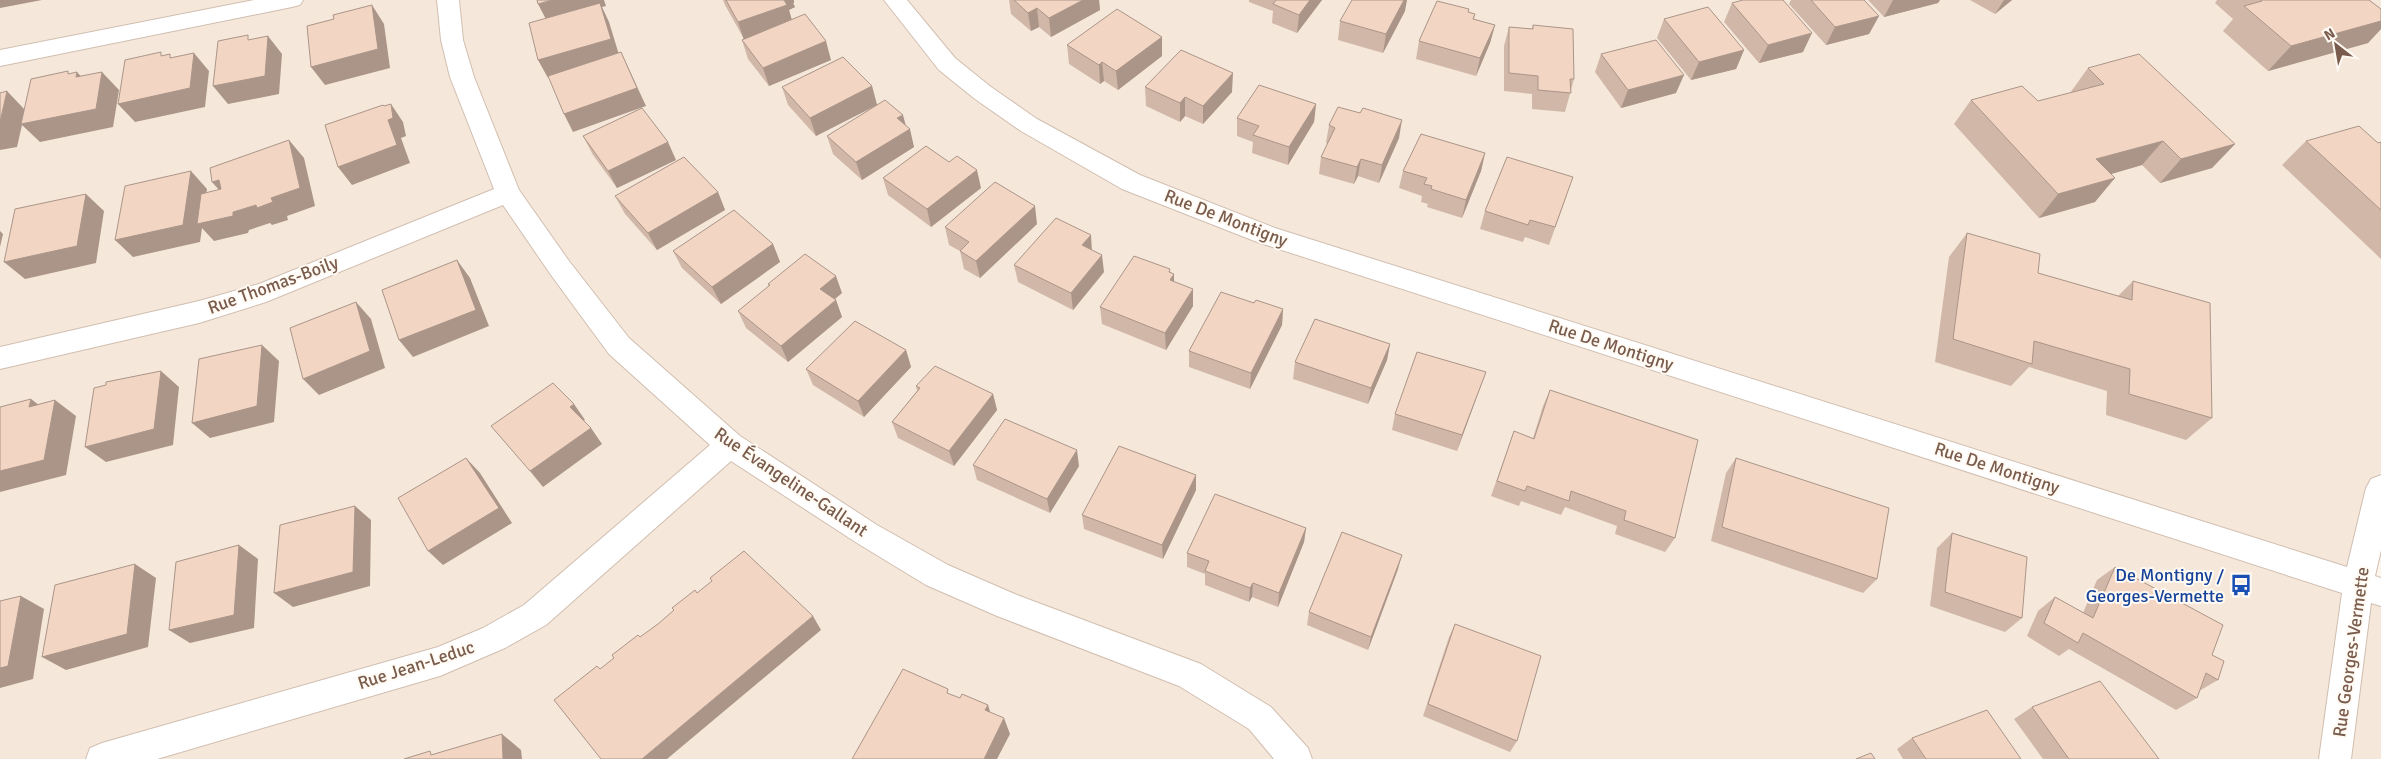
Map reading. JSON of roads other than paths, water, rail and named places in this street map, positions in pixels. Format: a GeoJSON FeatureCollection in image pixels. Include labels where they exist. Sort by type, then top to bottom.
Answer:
{"type":"FeatureCollection","features":[{"type":"Feature","properties":{"kind":"street"},"geometry":{"type":"LineString","coordinates":[[0,58],[292,0]]}},
{"type":"Feature","properties":{"kind":"street","name":"Rue Évangeline-Gallant"},"geometry":{"type":"LineString","coordinates":[[448,0],[452,40],[462,77],[508,193],[560,268],[619,346],[730,445],[867,534],[937,575],[1008,606],[1190,676],[1260,718],[1296,759]]}},
{"type":"Feature","properties":{"kind":"street","name":"Rue De Montigny"},"geometry":{"type":"LineString","coordinates":[[895,0],[947,64],[983,93],[1029,125],[1131,182],[1266,235],[2370,588]]}},
{"type":"Feature","properties":{"kind":"street","name":"Rue Thomas-Boily"},"geometry":{"type":"LineString","coordinates":[[0,358],[199,312],[266,292],[508,193]]}},
{"type":"Feature","properties":{"kind":"street","name":"Rue Jean-Leduc"},"geometry":{"type":"LineString","coordinates":[[102,759],[440,661],[494,638],[535,615],[730,445]]}},
{"type":"Feature","properties":{"kind":"street","name":"Rue Georges-Vermette"},"geometry":{"type":"LineString","coordinates":[[2335,759],[2370,588],[2381,488]]}},
{"type":"Feature","properties":{"kind":"place","name":"De Montigny / Georges-Vermette"},"geometry":{"type":"Point","coordinates":[2241,585]}}]}
